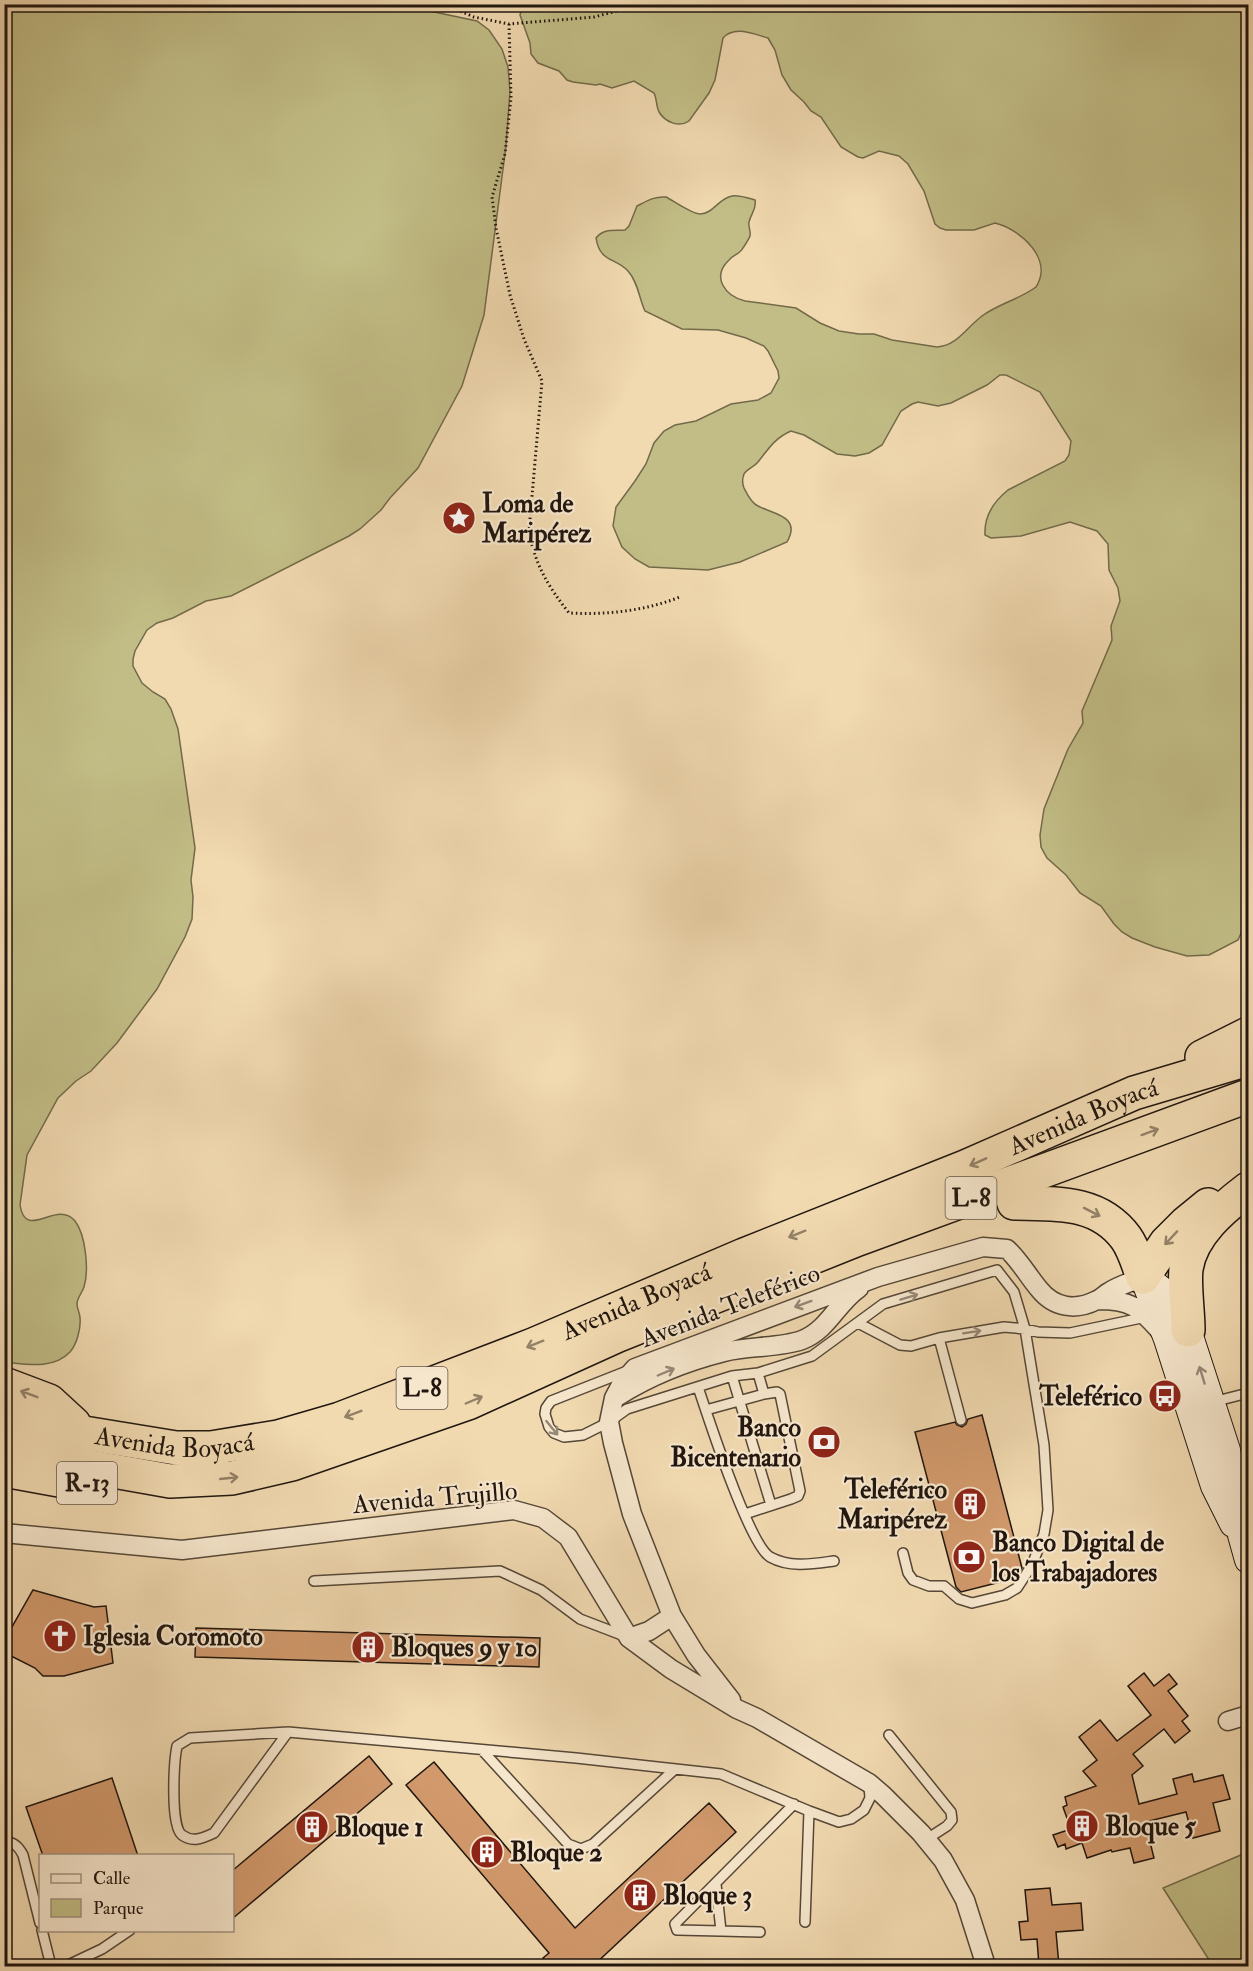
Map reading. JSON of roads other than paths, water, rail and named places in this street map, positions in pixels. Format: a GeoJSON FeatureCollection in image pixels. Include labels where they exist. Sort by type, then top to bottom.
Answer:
{"type":"FeatureCollection","features":[{"type":"Feature","properties":{"kind":"highway"},"geometry":{"type":"LineString","coordinates":[[1134,1093],[1248,1034]]}},
{"type":"Feature","properties":{"kind":"highway","name":"Avenida Boyacá"},"geometry":{"type":"LineString","coordinates":[[4,1413],[84,1433],[176,1448],[211,1448],[278,1437],[340,1419],[533,1345],[744,1255],[965,1167],[1134,1093],[1248,1059]]}},
{"type":"Feature","properties":{"kind":"highway","name":"Avenida Boyacá"},"geometry":{"type":"LineString","coordinates":[[4,1446],[91,1467],[170,1481],[232,1478],[292,1464],[468,1403],[616,1336],[858,1239],[1248,1096]]}},
{"type":"Feature","properties":{"kind":"highway"},"geometry":{"type":"LineString","coordinates":[[702,1300],[787,1281],[1248,1120]]}},
{"type":"Feature","properties":{"kind":"highway"},"geometry":{"type":"LineString","coordinates":[[1143,1277],[1166,1243],[1186,1223],[1245,1189]]}},
{"type":"Feature","properties":{"kind":"highway"},"geometry":{"type":"LineString","coordinates":[[1178,1334],[1186,1269],[1191,1251],[1203,1231],[1245,1189]]}},
{"type":"Feature","properties":{"kind":"highway"},"geometry":{"type":"LineString","coordinates":[[1014,1203],[1066,1204],[1086,1208],[1114,1226],[1126,1238],[1143,1277]]}},
{"type":"Feature","properties":{"kind":"highway","name":"R-13"},"geometry":{"type":"LineString","coordinates":[[4,1384],[49,1401],[84,1433]]}},
{"type":"Feature","properties":{"kind":"highway","name":"R-13"},"geometry":{"type":"LineString","coordinates":[[4,1470],[92,1484],[130,1487],[170,1481]]}},
{"type":"Feature","properties":{"kind":"street","name":"Avenida Teleférico"},"geometry":{"type":"LineString","coordinates":[[737,1709],[696,1655],[672,1616],[632,1514],[609,1422],[614,1398],[622,1383],[635,1368],[878,1276],[983,1247],[995,1246],[1007,1249],[1020,1261],[1039,1290],[1050,1301],[1062,1306],[1077,1308],[1143,1277]]}},
{"type":"Feature","properties":{"kind":"street","name":"Avenida Teleférico"},"geometry":{"type":"LineString","coordinates":[[614,1398],[633,1386],[678,1367],[725,1352],[801,1340],[821,1328],[849,1294],[878,1276]]}},
{"type":"Feature","properties":{"kind":"street"},"geometry":{"type":"LineString","coordinates":[[1143,1277],[1159,1286],[1181,1312],[1178,1334],[1216,1453],[1239,1510],[1241,1536],[1248,1560]]}},
{"type":"Feature","properties":{"kind":"street","name":"Avenida Teleférico"},"geometry":{"type":"LineString","coordinates":[[1098,1300],[1121,1300],[1178,1334]]}},
{"type":"Feature","properties":{"kind":"street"},"geometry":{"type":"LineString","coordinates":[[1178,1334],[1211,1403],[1216,1453]]}},
{"type":"Feature","properties":{"kind":"street","name":"Avenida Trujillo"},"geometry":{"type":"LineString","coordinates":[[4,1533],[182,1550],[514,1510],[543,1518],[568,1538],[629,1638],[671,1669],[737,1709],[757,1718],[869,1783],[927,1839],[943,1860],[965,1900],[986,1966]]}},
{"type":"Feature","properties":{"kind":"street"},"geometry":{"type":"LineString","coordinates":[[629,1638],[649,1631],[672,1616]]}},
{"type":"Feature","properties":{"kind":"street"},"geometry":{"type":"LineString","coordinates":[[1228,1721],[1248,1715]]}},
{"type":"Feature","properties":{"kind":"lane"},"geometry":{"type":"LineString","coordinates":[[635,1368],[551,1401],[546,1408],[545,1420],[549,1427],[554,1433],[564,1437],[583,1435],[609,1422],[627,1409],[732,1376],[758,1373],[812,1356],[883,1304],[997,1270],[1014,1292],[1025,1329],[1044,1445],[1048,1510],[1044,1534],[1032,1565],[1017,1588],[1005,1595],[972,1603],[959,1599],[944,1586],[929,1586],[913,1580],[908,1573],[903,1553]]}},
{"type":"Feature","properties":{"kind":"lane"},"geometry":{"type":"LineString","coordinates":[[858,1323],[900,1345],[911,1346],[939,1338],[1004,1327],[1038,1332],[1070,1333],[1148,1317]]}},
{"type":"Feature","properties":{"kind":"lane"},"geometry":{"type":"LineString","coordinates":[[939,1338],[961,1420]]}},
{"type":"Feature","properties":{"kind":"lane"},"geometry":{"type":"LineString","coordinates":[[758,1373],[764,1394]]}},
{"type":"Feature","properties":{"kind":"lane"},"geometry":{"type":"LineString","coordinates":[[732,1376],[771,1505]]}},
{"type":"Feature","properties":{"kind":"lane"},"geometry":{"type":"LineString","coordinates":[[698,1387],[745,1514],[762,1550],[786,1564],[810,1565],[834,1561]]}},
{"type":"Feature","properties":{"kind":"lane"},"geometry":{"type":"LineString","coordinates":[[706,1410],[764,1394],[779,1392],[780,1394],[800,1491],[798,1496],[791,1500],[745,1514]]}},
{"type":"Feature","properties":{"kind":"lane"},"geometry":{"type":"LineString","coordinates":[[1211,1403],[1248,1393]]}},
{"type":"Feature","properties":{"kind":"lane"},"geometry":{"type":"LineString","coordinates":[[314,1581],[500,1571],[541,1590],[580,1619],[629,1638]]}},
{"type":"Feature","properties":{"kind":"lane"},"geometry":{"type":"LineString","coordinates":[[288,1732],[214,1833],[198,1840],[182,1835],[176,1827],[173,1763],[177,1746],[190,1738],[288,1732],[721,1774],[839,1822],[851,1819],[864,1810],[870,1798],[869,1783]]}},
{"type":"Feature","properties":{"kind":"lane"},"geometry":{"type":"LineString","coordinates":[[889,1735],[951,1812],[952,1820],[947,1826],[927,1839]]}},
{"type":"Feature","properties":{"kind":"lane"},"geometry":{"type":"LineString","coordinates":[[482,1750],[568,1844],[580,1849],[593,1844],[675,1769]]}},
{"type":"Feature","properties":{"kind":"lane"},"geometry":{"type":"LineString","coordinates":[[760,1932],[681,1931],[675,1927],[675,1924],[794,1804]]}},
{"type":"Feature","properties":{"kind":"lane"},"geometry":{"type":"LineString","coordinates":[[806,1922],[808,1811]]}},
{"type":"Feature","properties":{"kind":"lane"},"geometry":{"type":"LineString","coordinates":[[4,1842],[10,1842],[19,1847],[23,1855],[39,1919]]}},
{"type":"Feature","properties":{"kind":"lane"},"geometry":{"type":"LineString","coordinates":[[716,1884],[721,1932]]}},
{"type":"Feature","properties":{"kind":"lane"},"geometry":{"type":"LineString","coordinates":[[42,1932],[51,1966]]}},
{"type":"Feature","properties":{"kind":"lane"},"geometry":{"type":"LineString","coordinates":[[66,1966],[94,1954],[127,1932]]}},
{"type":"Feature","properties":{"kind":"place","name":"Loma de Maripérez"},"geometry":{"type":"Point","coordinates":[459,518]}},
{"type":"Feature","properties":{"kind":"place","name":"Teleférico"},"geometry":{"type":"Point","coordinates":[1165,1396]}},
{"type":"Feature","properties":{"kind":"place","name":"Banco Bicentenario"},"geometry":{"type":"Point","coordinates":[824,1442]}},
{"type":"Feature","properties":{"kind":"place","name":"Teleférico Maripérez"},"geometry":{"type":"Point","coordinates":[970,1504]}},
{"type":"Feature","properties":{"kind":"place","name":"Banco Digital de los Trabajadores"},"geometry":{"type":"Point","coordinates":[969,1557]}},
{"type":"Feature","properties":{"kind":"place","name":"Iglesia Coromoto"},"geometry":{"type":"Point","coordinates":[60,1636]}},
{"type":"Feature","properties":{"kind":"place","name":"Bloques 9 y 10"},"geometry":{"type":"Point","coordinates":[368,1647]}},
{"type":"Feature","properties":{"kind":"place","name":"Bloque 5"},"geometry":{"type":"Point","coordinates":[1082,1826]}},
{"type":"Feature","properties":{"kind":"place","name":"Bloque 1"},"geometry":{"type":"Point","coordinates":[312,1827]}},
{"type":"Feature","properties":{"kind":"place","name":"Bloque 2"},"geometry":{"type":"Point","coordinates":[487,1852]}},
{"type":"Feature","properties":{"kind":"place","name":"Bloque 3"},"geometry":{"type":"Point","coordinates":[640,1895]}}]}
